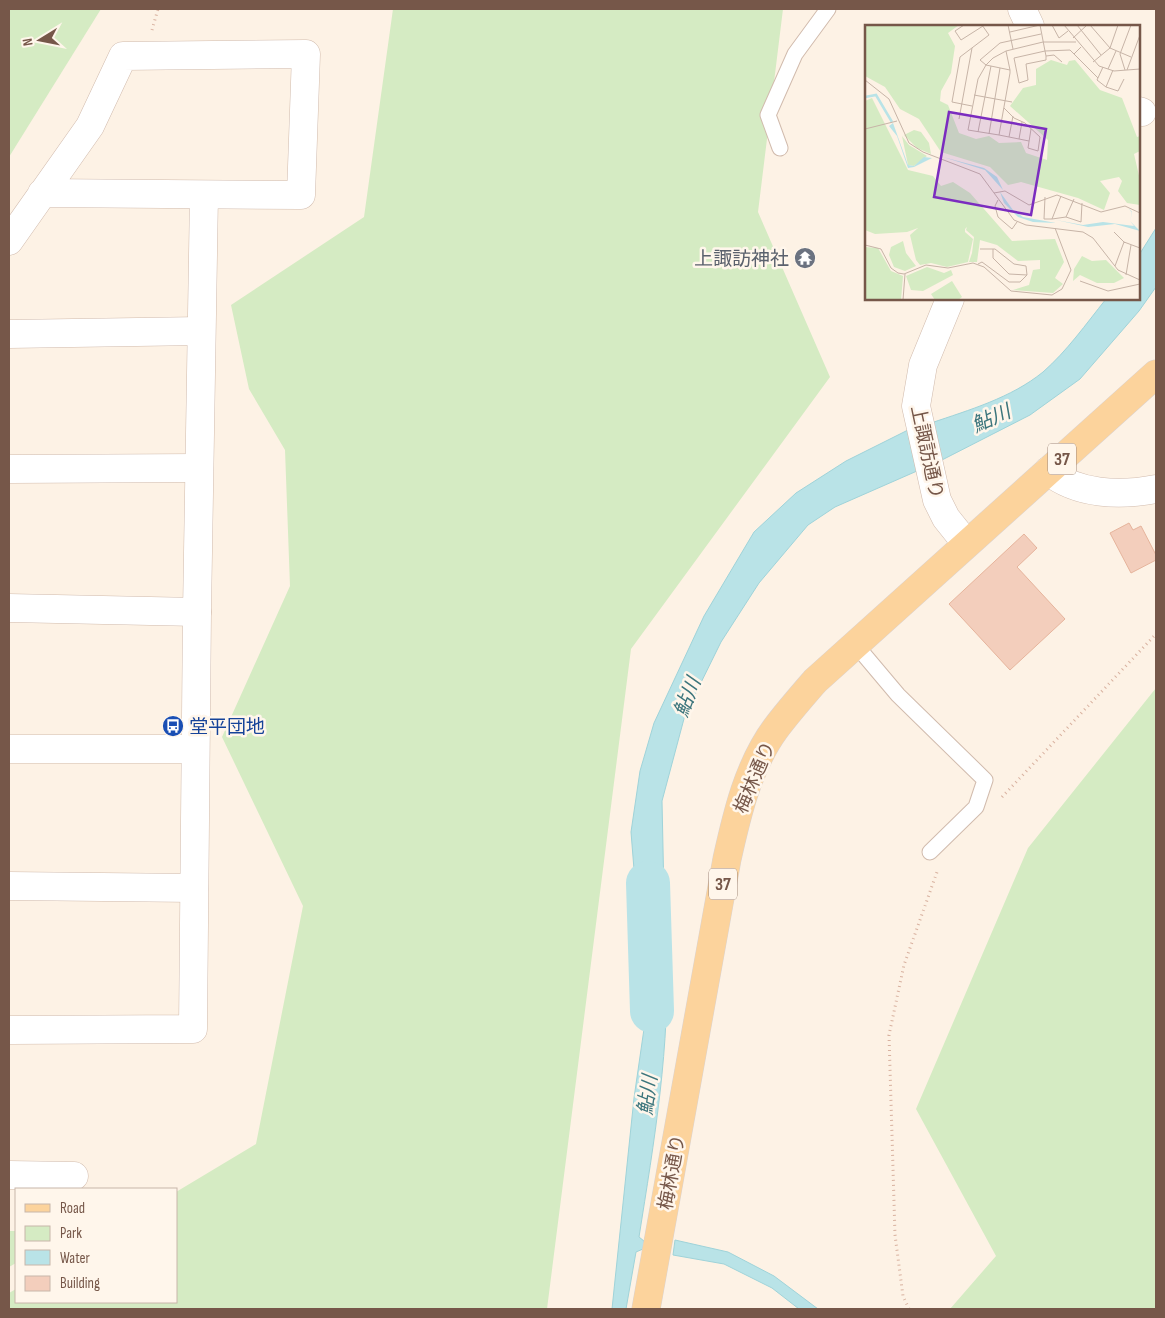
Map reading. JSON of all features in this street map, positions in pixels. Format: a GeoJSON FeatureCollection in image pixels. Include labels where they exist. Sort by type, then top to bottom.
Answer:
{"type":"FeatureCollection","features":[{"type":"Feature","properties":{"kind":"main road","name":"梅林通り"},"geometry":{"type":"LineString","coordinates":[[646,1309],[737,814],[754,766],[775,730],[815,680],[1156,374]]}},
{"type":"Feature","properties":{"kind":"street"},"geometry":{"type":"LineString","coordinates":[[1022,9],[1030,25]]}},
{"type":"Feature","properties":{"kind":"street"},"geometry":{"type":"LineString","coordinates":[[9,241],[42,193],[90,126],[124,56],[306,54],[301,195],[42,193]]}},
{"type":"Feature","properties":{"kind":"street"},"geometry":{"type":"LineString","coordinates":[[9,1030],[193,1029],[196,612],[204,195]]}},
{"type":"Feature","properties":{"kind":"street","name":"上諏訪通り"},"geometry":{"type":"LineString","coordinates":[[950,300],[923,365],[917,392],[917,419],[937,500],[946,518],[966,544]]}},
{"type":"Feature","properties":{"kind":"street"},"geometry":{"type":"LineString","coordinates":[[9,334],[202,331]]}},
{"type":"Feature","properties":{"kind":"street"},"geometry":{"type":"LineString","coordinates":[[9,469],[199,468]]}},
{"type":"Feature","properties":{"kind":"street"},"geometry":{"type":"LineString","coordinates":[[1048,472],[1062,483],[1088,490],[1135,493],[1156,489]]}},
{"type":"Feature","properties":{"kind":"street"},"geometry":{"type":"LineString","coordinates":[[9,608],[196,612]]}},
{"type":"Feature","properties":{"kind":"street"},"geometry":{"type":"LineString","coordinates":[[9,749],[195,749]]}},
{"type":"Feature","properties":{"kind":"street"},"geometry":{"type":"LineString","coordinates":[[9,886],[194,888]]}},
{"type":"Feature","properties":{"kind":"street"},"geometry":{"type":"LineString","coordinates":[[9,1175],[74,1176]]}},
{"type":"Feature","properties":{"kind":"lane"},"geometry":{"type":"LineString","coordinates":[[780,148],[768,115],[796,54],[828,9]]}},
{"type":"Feature","properties":{"kind":"lane"},"geometry":{"type":"LineString","coordinates":[[855,644],[898,695],[985,780],[976,806],[930,852]]}},
{"type":"Feature","properties":{"kind":"path"},"geometry":{"type":"LineString","coordinates":[[996,804],[1156,634]]}},
{"type":"Feature","properties":{"kind":"path"},"geometry":{"type":"LineString","coordinates":[[909,1309],[903,1296],[895,1235],[889,1035],[904,965],[935,873],[941,866]]}},
{"type":"Feature","properties":{"kind":"green space"},"geometry":{"type":"Polygon","coordinates":[[[9,9],[101,9],[9,157],[9,9]]]}},
{"type":"Feature","properties":{"kind":"green space"},"geometry":{"type":"Polygon","coordinates":[[[393,9],[783,9],[758,212],[830,377],[631,649],[547,1309],[9,1309],[9,1293],[15,1290],[15,1303],[178,1303],[178,1191],[256,1144],[303,906],[222,737],[290,586],[285,450],[249,389],[231,305],[364,217],[393,9]]]}},
{"type":"Feature","properties":{"kind":"green space"},"geometry":{"type":"Polygon","coordinates":[[[1156,688],[1156,1309],[950,1309],[996,1256],[916,1109],[1028,848],[1156,688]]]}},
{"type":"Feature","properties":{"kind":"green space"},"geometry":{"type":"Polygon","coordinates":[[[9,1231],[15,1231],[15,1264],[9,1267],[9,1231]]]}},
{"type":"Feature","properties":{"kind":"water"},"geometry":{"type":"Polygon","coordinates":[[[1156,228],[1156,287],[1139,311],[1080,379],[1030,415],[940,461],[931,423],[1004,396],[1031,381],[1060,355],[1105,300],[1140,300],[1140,253],[1156,228]]]}},
{"type":"Feature","properties":{"kind":"water"},"geometry":{"type":"Polygon","coordinates":[[[908,430],[917,471],[835,507],[808,525],[759,583],[721,642],[685,715],[662,801],[665,943],[640,944],[631,832],[640,771],[654,723],[704,616],[754,532],[796,493],[846,461],[908,430]]]}},
{"type":"Feature","properties":{"kind":"water"},"geometry":{"type":"Polygon","coordinates":[[[666,948],[667,984],[664,1057],[639,1237],[644,1241],[643,1249],[636,1252],[626,1309],[612,1309],[634,1098],[646,1015],[641,951],[666,948]]]}},
{"type":"Feature","properties":{"kind":"water"},"geometry":{"type":"Polygon","coordinates":[[[675,1240],[728,1252],[774,1276],[818,1309],[799,1309],[772,1288],[724,1264],[673,1255],[675,1240]]]}},
{"type":"Feature","properties":{"kind":"building"},"geometry":{"type":"Polygon","coordinates":[[[1129,523],[1133,530],[1141,526],[1156,555],[1156,560],[1131,573],[1110,533],[1129,523]]]}},
{"type":"Feature","properties":{"kind":"building"},"geometry":{"type":"Polygon","coordinates":[[[1024,534],[1037,548],[1017,567],[1065,619],[1010,670],[949,604],[1024,534]]]}},
{"type":"Feature","properties":{"kind":"waterway","name":"鮎川"},"geometry":{"type":"LineString","coordinates":[[648,883],[652,1011]]}},
{"type":"Feature","properties":{"kind":"place","name":"上諏訪神社"},"geometry":{"type":"Point","coordinates":[805,258]}},
{"type":"Feature","properties":{"kind":"place","name":"堂平団地"},"geometry":{"type":"Point","coordinates":[173,726]}}]}
